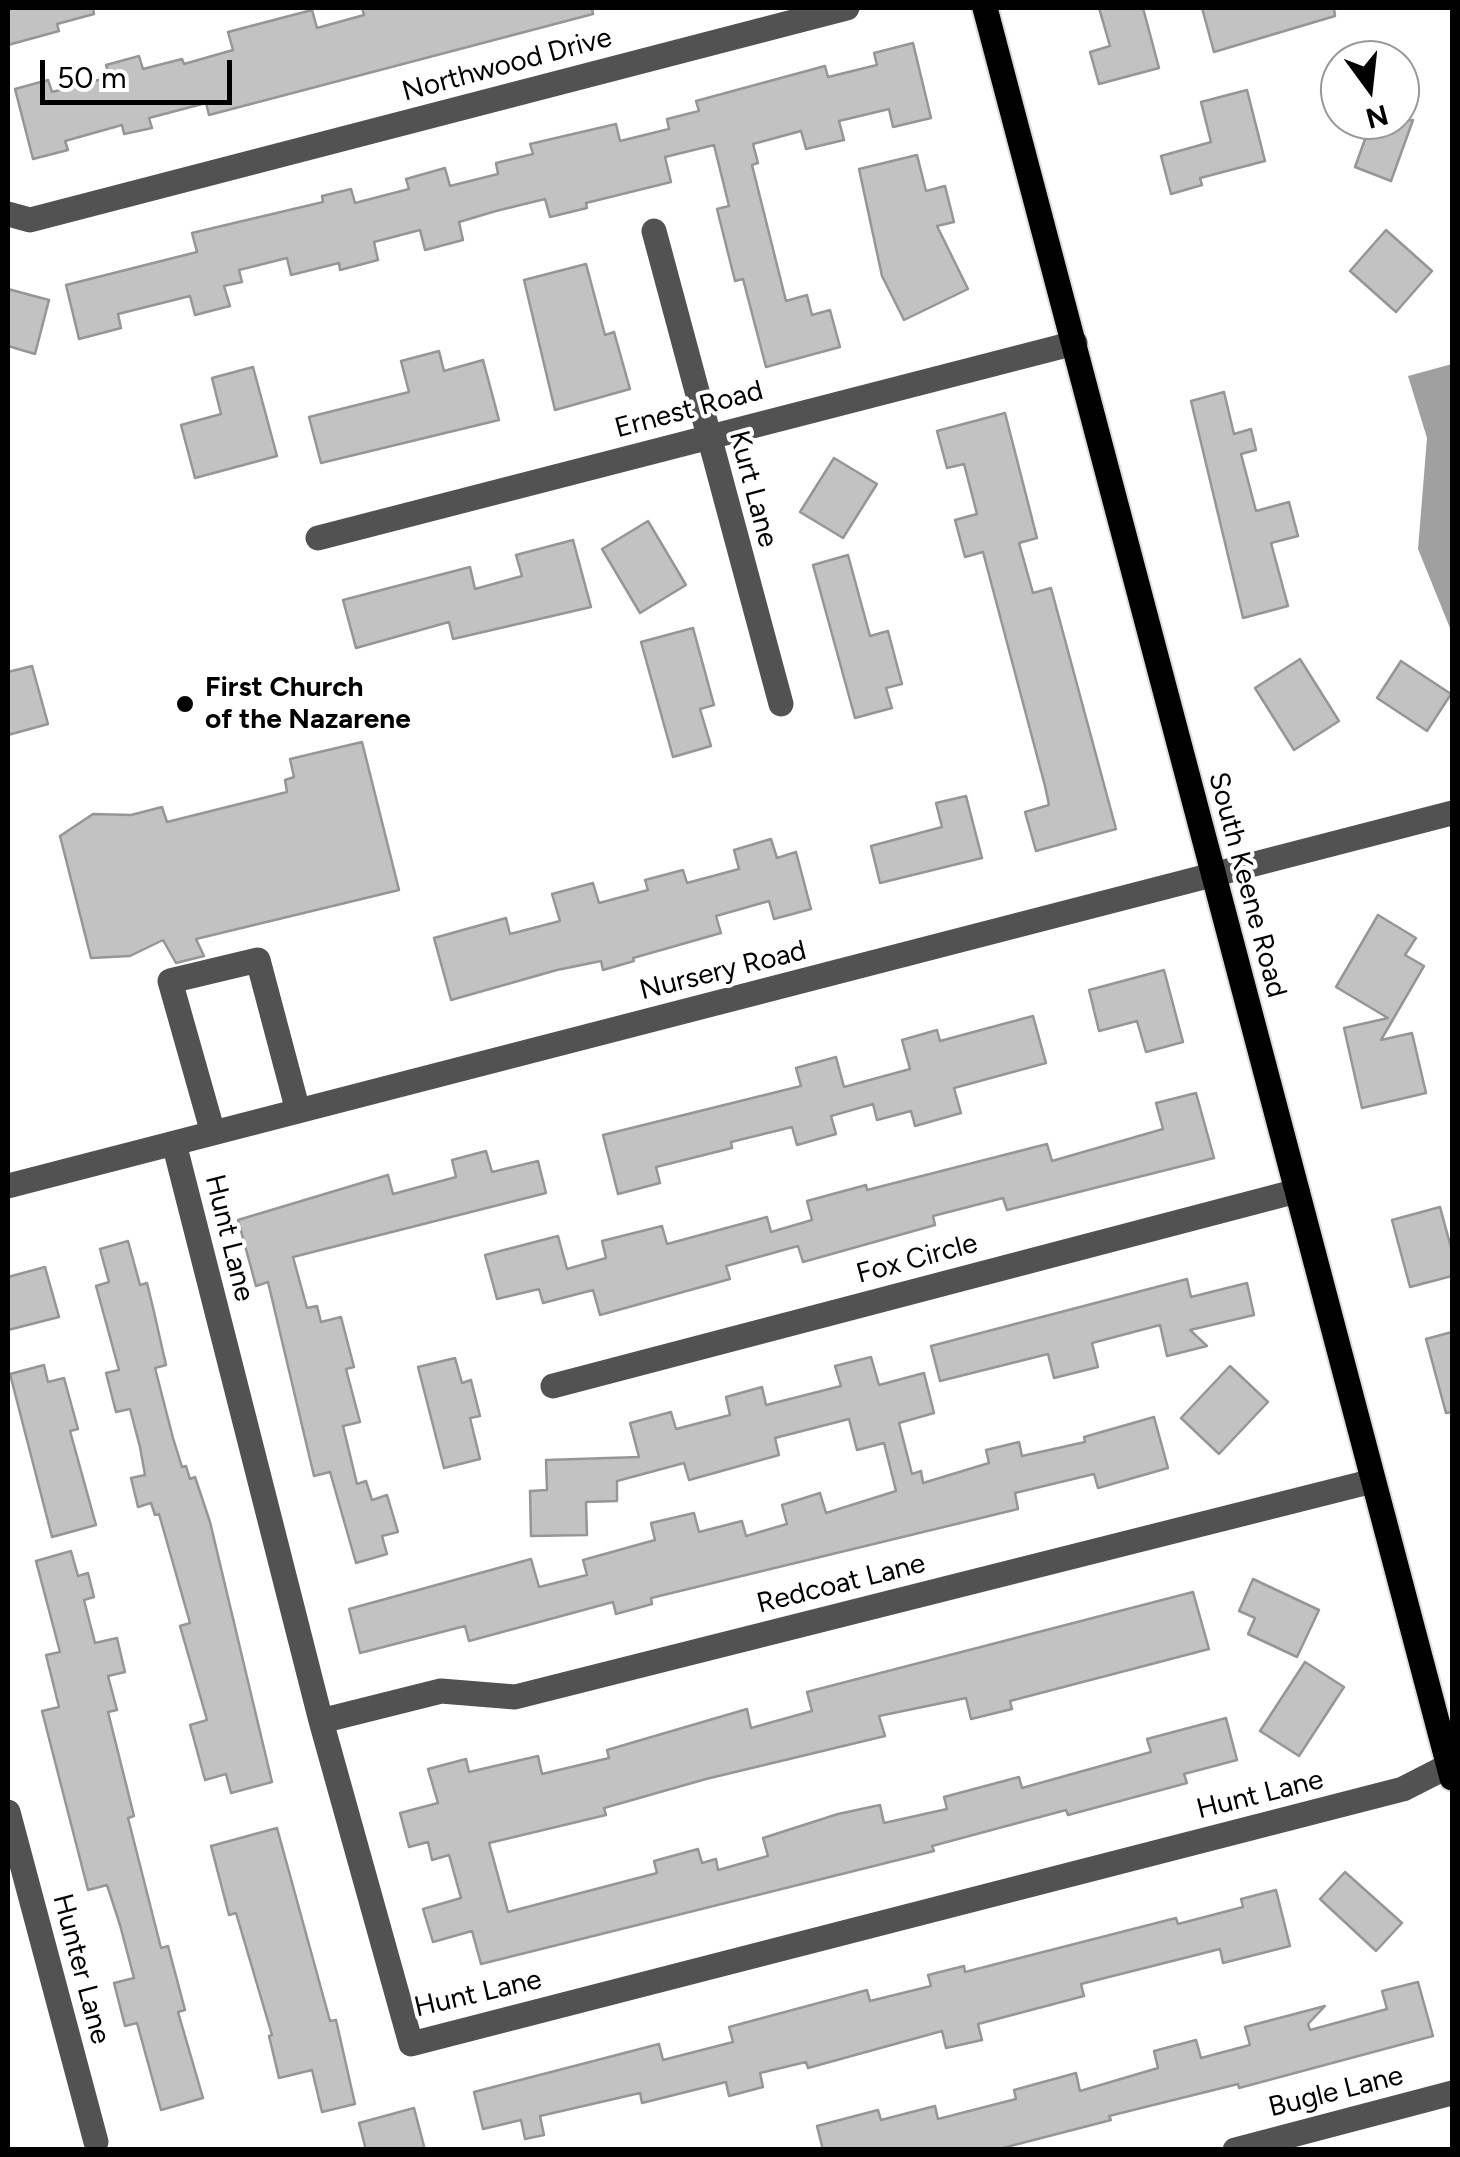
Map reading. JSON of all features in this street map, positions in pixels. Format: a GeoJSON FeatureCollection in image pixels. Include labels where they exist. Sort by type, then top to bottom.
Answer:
{"type":"FeatureCollection","features":[{"type":"Feature","properties":{"kind":"main road","name":"South Keene Road"},"geometry":{"type":"LineString","coordinates":[[985,8],[1451,1769]]}},
{"type":"Feature","properties":{"kind":"street","name":"Northwood Drive"},"geometry":{"type":"LineString","coordinates":[[8,214],[30,220],[847,8]]}},
{"type":"Feature","properties":{"kind":"street","name":"Kurt Lane"},"geometry":{"type":"LineString","coordinates":[[654,231],[781,704]]}},
{"type":"Feature","properties":{"kind":"street","name":"Ernest Road"},"geometry":{"type":"LineString","coordinates":[[318,538],[1075,342]]}},
{"type":"Feature","properties":{"kind":"street","name":"Nursery Road"},"geometry":{"type":"LineString","coordinates":[[8,1186],[1452,813]]}},
{"type":"Feature","properties":{"kind":"street"},"geometry":{"type":"LineString","coordinates":[[213,1133],[170,981],[258,960],[298,1111]]}},
{"type":"Feature","properties":{"kind":"street","name":"Hunt Lane"},"geometry":{"type":"LineString","coordinates":[[174,1143],[321,1721],[411,2044],[1403,1789],[1451,1769]]}},
{"type":"Feature","properties":{"kind":"street","name":"Fox Circle"},"geometry":{"type":"LineString","coordinates":[[552,1386],[1297,1191]]}},
{"type":"Feature","properties":{"kind":"street","name":"Redcoat Lane"},"geometry":{"type":"LineString","coordinates":[[321,1721],[441,1691],[515,1698],[1373,1481]]}},
{"type":"Feature","properties":{"kind":"street","name":"Hunter Lane"},"geometry":{"type":"LineString","coordinates":[[8,1812],[96,2142]]}},
{"type":"Feature","properties":{"kind":"street","name":"Bugle Lane"},"geometry":{"type":"LineString","coordinates":[[1235,2150],[1452,2094]]}},
{"type":"Feature","properties":{"kind":"shaded area"},"geometry":{"type":"Polygon","coordinates":[[[1452,364],[1452,633],[1418,549],[1427,438],[1408,376],[1452,364]]]}},
{"type":"Feature","properties":{"kind":"building"},"geometry":{"type":"Polygon","coordinates":[[[8,8],[93,8],[94,14],[57,24],[59,31],[8,45],[8,8]]]}},
{"type":"Feature","properties":{"kind":"building"},"geometry":{"type":"Polygon","coordinates":[[[362,8],[592,8],[593,14],[209,115],[206,103],[149,118],[152,128],[124,134],[122,125],[65,141],[68,150],[33,159],[15,89],[48,80],[52,92],[110,77],[106,65],[139,56],[143,69],[182,59],[184,64],[233,50],[228,32],[312,10],[317,28],[364,15],[362,8]]]}},
{"type":"Feature","properties":{"kind":"building"},"geometry":{"type":"Polygon","coordinates":[[[1099,8],[1143,8],[1159,68],[1099,84],[1090,52],[1110,46],[1099,8]]]}},
{"type":"Feature","properties":{"kind":"building"},"geometry":{"type":"Polygon","coordinates":[[[1202,8],[1334,8],[1335,16],[1214,52],[1202,8]]]}},
{"type":"Feature","properties":{"kind":"building"},"geometry":{"type":"Polygon","coordinates":[[[913,43],[931,118],[893,127],[889,109],[839,121],[844,140],[806,149],[801,131],[753,144],[758,163],[752,165],[786,301],[807,295],[812,315],[830,310],[840,347],[766,367],[743,279],[735,281],[717,209],[729,206],[714,145],[665,157],[671,182],[586,203],[587,208],[550,217],[545,199],[496,211],[459,222],[463,240],[425,250],[420,230],[374,242],[378,260],[340,270],[339,263],[291,275],[287,258],[239,270],[242,282],[224,286],[230,306],[195,315],[190,296],[118,314],[121,328],[79,339],[66,285],[197,252],[192,233],[323,202],[322,196],[351,189],[355,203],[409,189],[406,179],[445,168],[450,186],[498,174],[496,163],[533,154],[530,144],[616,124],[620,141],[669,129],[667,119],[699,111],[696,101],[825,66],[828,77],[877,65],[874,53],[913,43]]]}},
{"type":"Feature","properties":{"kind":"building"},"geometry":{"type":"Polygon","coordinates":[[[1247,90],[1265,161],[1200,178],[1202,185],[1171,194],[1161,156],[1211,142],[1201,102],[1247,90]]]}},
{"type":"Feature","properties":{"kind":"building"},"geometry":{"type":"Polygon","coordinates":[[[1365,140],[1406,140],[1391,181],[1355,167],[1365,140]]]}},
{"type":"Feature","properties":{"kind":"building"},"geometry":{"type":"Polygon","coordinates":[[[917,155],[926,191],[945,186],[954,222],[937,226],[968,289],[904,320],[882,276],[859,169],[917,155]]]}},
{"type":"Feature","properties":{"kind":"building"},"geometry":{"type":"Polygon","coordinates":[[[1386,230],[1432,271],[1396,312],[1350,271],[1386,230]]]}},
{"type":"Feature","properties":{"kind":"building"},"geometry":{"type":"Polygon","coordinates":[[[586,264],[605,335],[614,332],[630,389],[555,410],[524,280],[586,264]]]}},
{"type":"Feature","properties":{"kind":"building"},"geometry":{"type":"Polygon","coordinates":[[[8,289],[49,300],[35,354],[8,346],[8,289]]]}},
{"type":"Feature","properties":{"kind":"building"},"geometry":{"type":"Polygon","coordinates":[[[439,351],[444,371],[483,360],[499,420],[321,463],[309,417],[409,392],[401,361],[439,351]]]}},
{"type":"Feature","properties":{"kind":"building"},"geometry":{"type":"Polygon","coordinates":[[[253,367],[277,456],[195,478],[181,425],[221,414],[212,378],[253,367]]]}},
{"type":"Feature","properties":{"kind":"building"},"geometry":{"type":"Polygon","coordinates":[[[1224,392],[1234,434],[1251,429],[1256,450],[1241,454],[1256,511],[1289,502],[1298,536],[1271,543],[1288,606],[1243,618],[1191,401],[1224,392]]]}},
{"type":"Feature","properties":{"kind":"building"},"geometry":{"type":"Polygon","coordinates":[[[1005,413],[1037,538],[1019,543],[1033,593],[1051,588],[1116,829],[1036,851],[1025,812],[1049,805],[1045,786],[983,552],[965,557],[955,520],[977,514],[964,464],[947,468],[937,431],[1005,413]]]}},
{"type":"Feature","properties":{"kind":"building"},"geometry":{"type":"Polygon","coordinates":[[[834,458],[877,484],[843,538],[800,512],[834,458]]]}},
{"type":"Feature","properties":{"kind":"building"},"geometry":{"type":"Polygon","coordinates":[[[648,521],[686,585],[640,613],[602,549],[648,521]]]}},
{"type":"Feature","properties":{"kind":"building"},"geometry":{"type":"Polygon","coordinates":[[[573,540],[591,607],[453,639],[449,622],[356,648],[343,600],[470,567],[475,589],[522,576],[516,555],[573,540]]]}},
{"type":"Feature","properties":{"kind":"building"},"geometry":{"type":"Polygon","coordinates":[[[848,555],[870,636],[888,631],[902,684],[886,688],[892,708],[855,718],[813,565],[848,555]]]}},
{"type":"Feature","properties":{"kind":"building"},"geometry":{"type":"Polygon","coordinates":[[[693,628],[714,705],[700,709],[711,746],[673,757],[641,642],[693,628]]]}},
{"type":"Feature","properties":{"kind":"building"},"geometry":{"type":"Polygon","coordinates":[[[1300,659],[1339,721],[1294,750],[1255,688],[1300,659]]]}},
{"type":"Feature","properties":{"kind":"building"},"geometry":{"type":"Polygon","coordinates":[[[1401,661],[1451,694],[1427,731],[1377,698],[1401,661]]]}},
{"type":"Feature","properties":{"kind":"building"},"geometry":{"type":"Polygon","coordinates":[[[32,666],[48,724],[8,735],[8,672],[32,666]]]}},
{"type":"Feature","properties":{"kind":"building"},"geometry":{"type":"Polygon","coordinates":[[[362,742],[399,890],[196,939],[204,956],[176,963],[163,940],[130,956],[91,958],[60,836],[93,814],[131,815],[162,807],[167,822],[287,792],[285,780],[294,777],[290,759],[362,742]]]}},
{"type":"Feature","properties":{"kind":"building"},"geometry":{"type":"Polygon","coordinates":[[[966,796],[982,858],[880,883],[871,846],[942,827],[936,803],[966,796]]]}},
{"type":"Feature","properties":{"kind":"building"},"geometry":{"type":"Polygon","coordinates":[[[771,839],[777,858],[796,852],[811,909],[774,919],[769,901],[716,916],[721,933],[633,958],[634,961],[603,970],[601,961],[557,970],[451,1000],[434,938],[506,918],[510,934],[560,921],[552,894],[593,883],[599,903],[648,890],[645,880],[683,870],[687,883],[739,869],[734,850],[771,839]]]}},
{"type":"Feature","properties":{"kind":"building"},"geometry":{"type":"Polygon","coordinates":[[[1378,915],[1416,938],[1405,955],[1424,966],[1381,1040],[1412,1033],[1426,1093],[1362,1108],[1344,1028],[1388,1018],[1336,987],[1378,915]]]}},
{"type":"Feature","properties":{"kind":"building"},"geometry":{"type":"Polygon","coordinates":[[[1164,970],[1183,1042],[1146,1052],[1137,1021],[1099,1031],[1089,990],[1164,970]]]}},
{"type":"Feature","properties":{"kind":"building"},"geometry":{"type":"Polygon","coordinates":[[[1033,1016],[1046,1063],[954,1088],[961,1113],[915,1126],[911,1111],[877,1120],[873,1104],[831,1116],[836,1134],[797,1145],[792,1127],[731,1142],[732,1148],[656,1167],[660,1183],[618,1194],[603,1135],[801,1086],[796,1068],[836,1057],[844,1087],[910,1069],[902,1040],[937,1030],[940,1041],[1033,1016]]]}},
{"type":"Feature","properties":{"kind":"building"},"geometry":{"type":"Polygon","coordinates":[[[1196,1093],[1214,1158],[1007,1210],[1003,1198],[933,1216],[935,1225],[803,1262],[798,1246],[726,1266],[730,1279],[600,1315],[593,1290],[543,1303],[539,1289],[497,1299],[485,1255],[558,1236],[567,1269],[606,1258],[602,1241],[662,1226],[667,1244],[767,1217],[771,1232],[812,1220],[807,1201],[866,1185],[867,1190],[1047,1144],[1052,1161],[1163,1129],[1156,1103],[1196,1093]]]}},
{"type":"Feature","properties":{"kind":"building"},"geometry":{"type":"Polygon","coordinates":[[[486,1151],[492,1172],[538,1161],[546,1193],[293,1257],[307,1308],[317,1306],[321,1322],[341,1317],[354,1367],[346,1369],[360,1422],[343,1426],[357,1484],[366,1481],[372,1500],[387,1495],[398,1532],[382,1536],[387,1554],[356,1563],[330,1472],[314,1476],[268,1282],[256,1286],[238,1220],[388,1175],[393,1194],[456,1177],[452,1160],[486,1151]]]}},
{"type":"Feature","properties":{"kind":"building"},"geometry":{"type":"Polygon","coordinates":[[[1440,1207],[1452,1251],[1452,1276],[1410,1287],[1392,1220],[1440,1207]]]}},
{"type":"Feature","properties":{"kind":"building"},"geometry":{"type":"Polygon","coordinates":[[[128,1241],[140,1285],[147,1283],[166,1365],[155,1368],[182,1467],[186,1466],[190,1479],[195,1477],[210,1522],[272,1782],[231,1793],[226,1774],[205,1780],[190,1725],[207,1720],[180,1626],[190,1623],[159,1514],[155,1515],[151,1503],[138,1507],[131,1478],[145,1475],[140,1447],[130,1409],[116,1412],[106,1373],[119,1370],[96,1286],[109,1282],[100,1249],[128,1241]]]}},
{"type":"Feature","properties":{"kind":"building"},"geometry":{"type":"Polygon","coordinates":[[[45,1267],[59,1317],[8,1330],[8,1277],[45,1267]]]}},
{"type":"Feature","properties":{"kind":"building"},"geometry":{"type":"Polygon","coordinates":[[[1187,1279],[1191,1297],[1247,1283],[1254,1315],[1190,1330],[1207,1346],[1167,1356],[1160,1325],[1092,1343],[1098,1367],[1054,1378],[1048,1354],[940,1381],[931,1346],[1187,1279]]]}},
{"type":"Feature","properties":{"kind":"building"},"geometry":{"type":"Polygon","coordinates":[[[1452,1332],[1452,1412],[1446,1413],[1426,1339],[1452,1332]]]}},
{"type":"Feature","properties":{"kind":"building"},"geometry":{"type":"Polygon","coordinates":[[[871,1357],[879,1385],[924,1373],[934,1413],[899,1423],[912,1474],[921,1471],[923,1483],[989,1463],[986,1450],[1019,1442],[1022,1456],[1085,1442],[1084,1437],[1154,1417],[1168,1468],[1098,1488],[1094,1474],[1015,1493],[1018,1509],[651,1598],[652,1604],[616,1614],[613,1602],[469,1641],[465,1626],[360,1653],[349,1609],[531,1559],[539,1587],[587,1575],[583,1560],[655,1540],[651,1523],[694,1513],[699,1532],[742,1521],[746,1536],[787,1524],[782,1505],[820,1493],[826,1513],[896,1491],[884,1443],[857,1450],[849,1419],[775,1438],[779,1455],[689,1480],[684,1463],[617,1481],[617,1501],[586,1502],[587,1535],[531,1536],[530,1491],[547,1490],[546,1460],[639,1457],[630,1423],[671,1412],[676,1429],[730,1415],[726,1397],[762,1387],[766,1405],[841,1386],[835,1366],[871,1357]]]}},
{"type":"Feature","properties":{"kind":"building"},"geometry":{"type":"Polygon","coordinates":[[[455,1358],[462,1383],[471,1380],[480,1416],[470,1418],[480,1459],[444,1468],[418,1367],[455,1358]]]}},
{"type":"Feature","properties":{"kind":"building"},"geometry":{"type":"Polygon","coordinates":[[[44,1365],[48,1382],[64,1378],[78,1429],[70,1431],[96,1525],[52,1537],[10,1374],[44,1365]]]}},
{"type":"Feature","properties":{"kind":"building"},"geometry":{"type":"Polygon","coordinates":[[[1230,1366],[1268,1402],[1219,1454],[1181,1418],[1230,1366]]]}},
{"type":"Feature","properties":{"kind":"building"},"geometry":{"type":"Polygon","coordinates":[[[71,1551],[78,1576],[88,1573],[94,1597],[84,1600],[95,1643],[117,1638],[125,1672],[108,1676],[117,1710],[108,1712],[134,1816],[128,1818],[161,1948],[168,1946],[185,2010],[178,2012],[203,2098],[161,2110],[137,2023],[125,2026],[114,1983],[134,1978],[120,1925],[107,1885],[88,1890],[42,1711],[59,1707],[46,1655],[60,1652],[36,1561],[71,1551]]]}},
{"type":"Feature","properties":{"kind":"building"},"geometry":{"type":"Polygon","coordinates":[[[1253,1579],[1319,1610],[1297,1657],[1248,1634],[1255,1618],[1239,1611],[1253,1579]]]}},
{"type":"Feature","properties":{"kind":"building"},"geometry":{"type":"Polygon","coordinates":[[[1193,1592],[1209,1649],[1010,1701],[1012,1709],[971,1719],[966,1698],[879,1716],[885,1736],[706,1779],[604,1808],[606,1815],[489,1843],[508,1912],[657,1873],[654,1861],[698,1849],[702,1863],[716,1859],[718,1870],[768,1856],[763,1838],[838,1814],[880,1805],[884,1823],[947,1809],[944,1797],[1019,1777],[1022,1788],[1151,1752],[1147,1739],[1226,1718],[1237,1760],[1184,1774],[1187,1783],[1068,1815],[1066,1810],[932,1846],[934,1851],[481,1964],[472,1931],[433,1942],[423,1909],[461,1898],[449,1855],[432,1860],[428,1842],[409,1847],[400,1813],[438,1803],[428,1769],[466,1759],[469,1772],[538,1756],[542,1774],[609,1758],[607,1750],[747,1709],[751,1728],[812,1711],[807,1692],[1193,1592]]]}},
{"type":"Feature","properties":{"kind":"building"},"geometry":{"type":"Polygon","coordinates":[[[1305,1662],[1344,1687],[1299,1756],[1260,1731],[1305,1662]]]}},
{"type":"Feature","properties":{"kind":"building"},"geometry":{"type":"Polygon","coordinates":[[[277,1828],[330,2021],[336,2020],[355,2104],[322,2112],[312,2070],[279,2078],[269,2036],[272,2035],[236,1913],[229,1915],[211,1846],[277,1828]]]}},
{"type":"Feature","properties":{"kind":"building"},"geometry":{"type":"Polygon","coordinates":[[[1345,1872],[1402,1923],[1376,1951],[1320,1899],[1345,1872]]]}},
{"type":"Feature","properties":{"kind":"building"},"geometry":{"type":"Polygon","coordinates":[[[1276,1890],[1290,1946],[1223,1963],[1220,1949],[1081,1984],[1084,1996],[978,2024],[982,2040],[946,2048],[942,2031],[808,2068],[806,2062],[760,2073],[763,2087],[729,2096],[726,2082],[642,2103],[640,2093],[540,2116],[544,2135],[525,2139],[521,2120],[483,2129],[474,2092],[659,2044],[663,2060],[733,2042],[729,2027],[867,1990],[870,2001],[931,1986],[928,1975],[964,1966],[965,1972],[1176,1918],[1178,1924],[1243,1907],[1241,1899],[1276,1890]]]}},
{"type":"Feature","properties":{"kind":"building"},"geometry":{"type":"Polygon","coordinates":[[[1418,1982],[1433,2036],[1239,2088],[1238,2084],[1109,2116],[1111,2120],[995,2150],[823,2150],[817,2126],[878,2110],[881,2120],[935,2106],[938,2119],[1016,2099],[1014,2090],[1076,2073],[1080,2091],[1158,2068],[1154,2051],[1196,2040],[1201,2058],[1250,2045],[1245,2027],[1325,2006],[1308,2024],[1310,2030],[1387,2009],[1382,1991],[1418,1982]]]}},
{"type":"Feature","properties":{"kind":"building"},"geometry":{"type":"Polygon","coordinates":[[[414,2108],[425,2150],[366,2150],[359,2123],[414,2108]]]}},
{"type":"Feature","properties":{"kind":"place","name":"First Church of the Nazarene"},"geometry":{"type":"Point","coordinates":[185,704]}}]}
